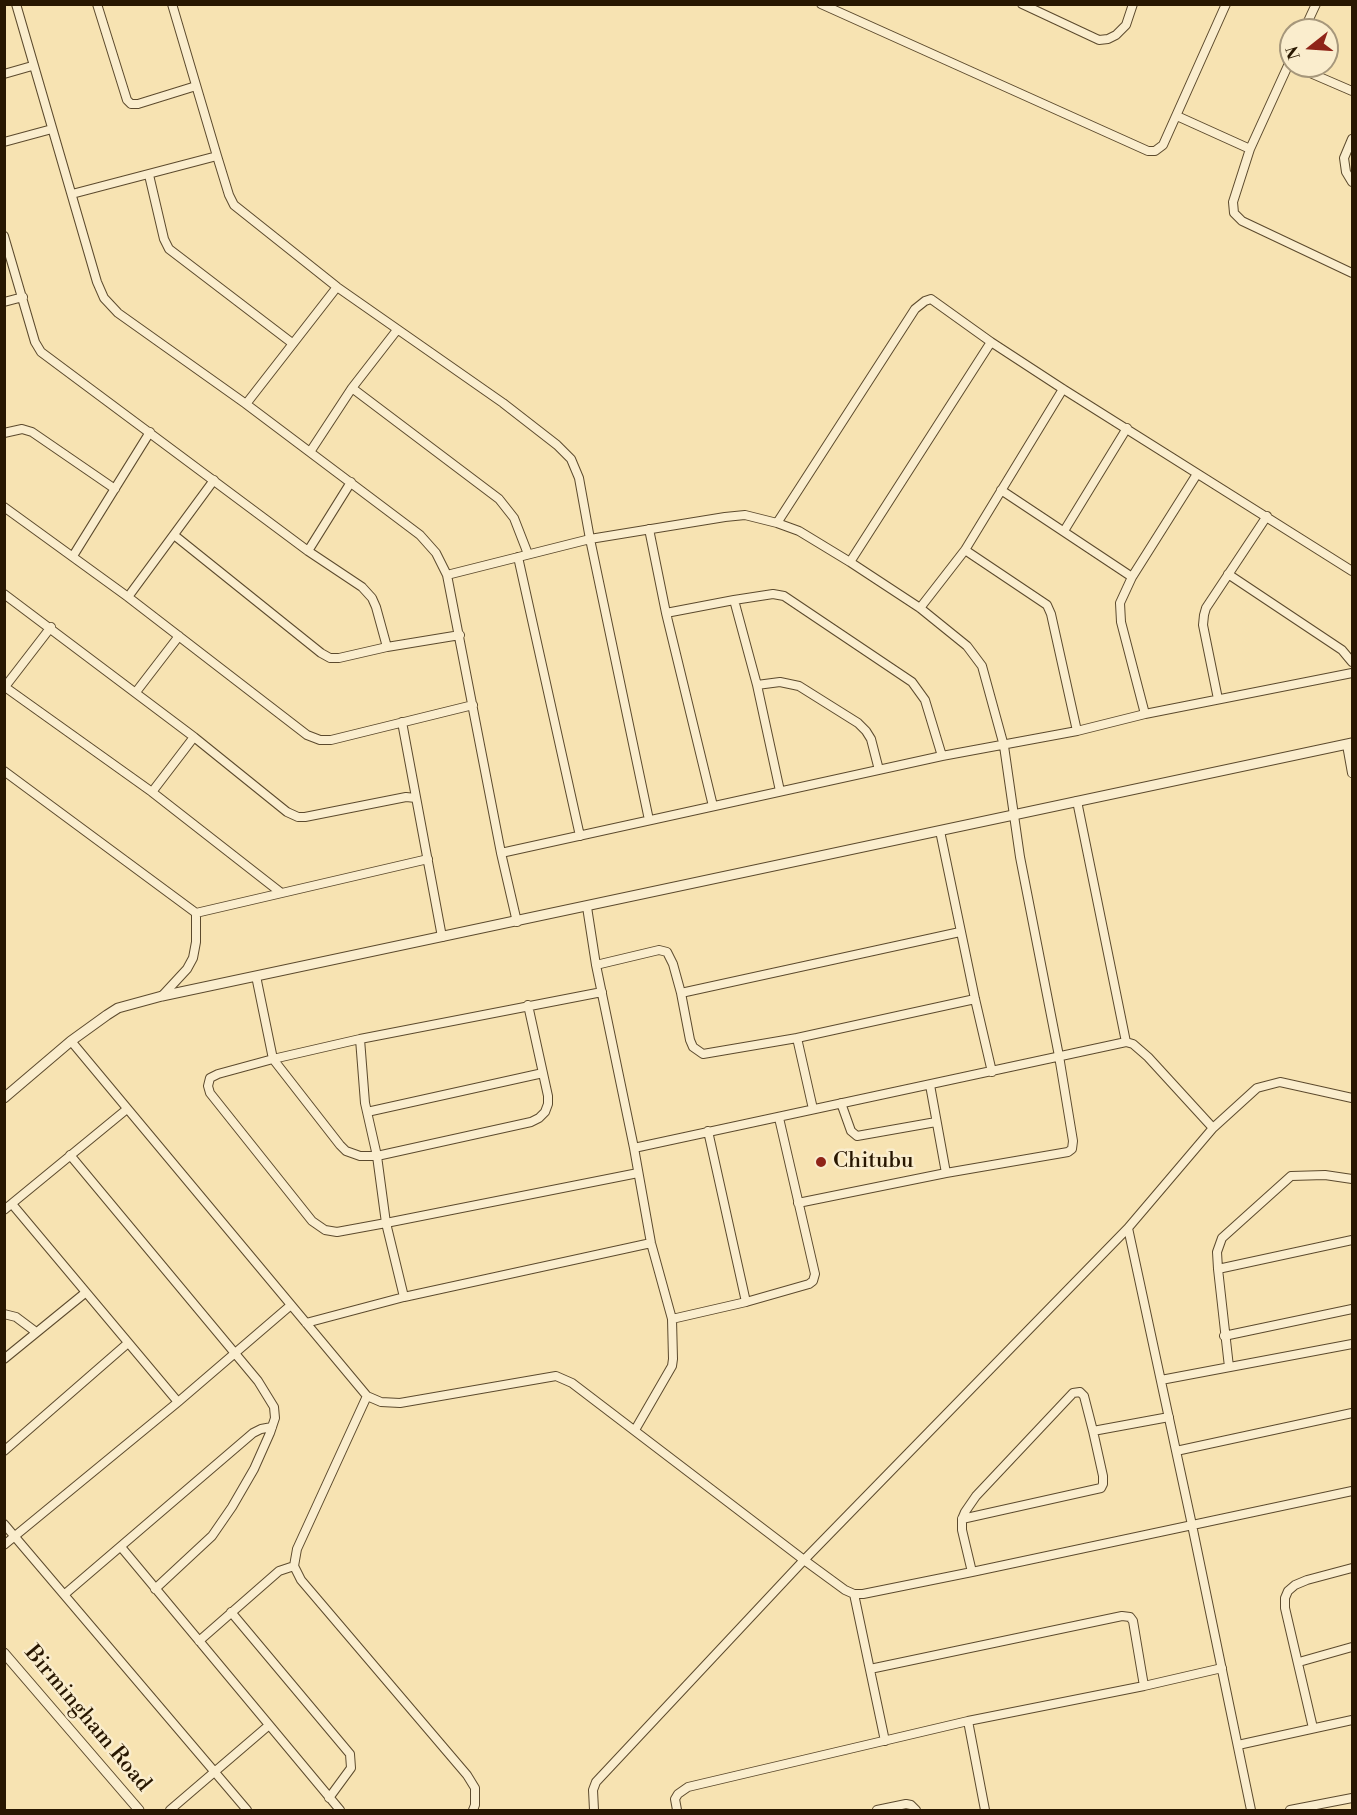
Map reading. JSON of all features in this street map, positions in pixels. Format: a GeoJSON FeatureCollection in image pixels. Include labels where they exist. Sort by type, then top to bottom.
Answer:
{"type":"FeatureCollection","features":[{"type":"Feature","properties":{"kind":"street"},"geometry":{"type":"LineString","coordinates":[[16,4],[32,66],[97,282],[104,298],[118,313],[246,404],[420,535],[436,554],[447,575],[501,853],[517,922]]}},
{"type":"Feature","properties":{"kind":"street"},"geometry":{"type":"LineString","coordinates":[[97,4],[127,100],[131,104],[138,104],[196,86]]}},
{"type":"Feature","properties":{"kind":"street"},"geometry":{"type":"LineString","coordinates":[[172,4],[229,195],[234,205],[337,287],[503,403],[557,445],[571,459],[579,478],[649,820]]}},
{"type":"Feature","properties":{"kind":"street"},"geometry":{"type":"LineString","coordinates":[[822,4],[1148,151],[1155,151],[1163,145],[1226,4]]}},
{"type":"Feature","properties":{"kind":"street"},"geometry":{"type":"LineString","coordinates":[[1022,4],[1099,40],[1116,35],[1126,25],[1133,4]]}},
{"type":"Feature","properties":{"kind":"street"},"geometry":{"type":"LineString","coordinates":[[1310,18],[1316,4]]}},
{"type":"Feature","properties":{"kind":"street"},"geometry":{"type":"LineString","coordinates":[[4,74],[32,66]]}},
{"type":"Feature","properties":{"kind":"street"},"geometry":{"type":"LineString","coordinates":[[1284,78],[1250,149],[1233,202],[1234,213],[1242,220],[1353,273]]}},
{"type":"Feature","properties":{"kind":"street"},"geometry":{"type":"LineString","coordinates":[[1325,78],[1353,90]]}},
{"type":"Feature","properties":{"kind":"street"},"geometry":{"type":"LineString","coordinates":[[1177,116],[1250,149]]}},
{"type":"Feature","properties":{"kind":"street"},"geometry":{"type":"LineString","coordinates":[[4,142],[52,129]]}},
{"type":"Feature","properties":{"kind":"street"},"geometry":{"type":"LineString","coordinates":[[1353,139],[1344,158],[1346,172],[1353,182]]}},
{"type":"Feature","properties":{"kind":"street"},"geometry":{"type":"LineString","coordinates":[[72,194],[217,156]]}},
{"type":"Feature","properties":{"kind":"street"},"geometry":{"type":"LineString","coordinates":[[149,175],[164,239],[169,249],[292,343]]}},
{"type":"Feature","properties":{"kind":"street"},"geometry":{"type":"LineString","coordinates":[[4,236],[35,342],[41,352],[308,551],[362,587],[372,598],[387,647]]}},
{"type":"Feature","properties":{"kind":"street"},"geometry":{"type":"LineString","coordinates":[[246,404],[337,287]]}},
{"type":"Feature","properties":{"kind":"street"},"geometry":{"type":"LineString","coordinates":[[4,302],[23,297]]}},
{"type":"Feature","properties":{"kind":"street"},"geometry":{"type":"LineString","coordinates":[[777,523],[920,305],[931,299],[1063,389],[1353,571]]}},
{"type":"Feature","properties":{"kind":"street"},"geometry":{"type":"LineString","coordinates":[[310,452],[352,388],[397,330]]}},
{"type":"Feature","properties":{"kind":"street"},"geometry":{"type":"LineString","coordinates":[[850,562],[991,342]]}},
{"type":"Feature","properties":{"kind":"street"},"geometry":{"type":"LineString","coordinates":[[352,388],[499,499],[514,518],[528,554]]}},
{"type":"Feature","properties":{"kind":"street"},"geometry":{"type":"LineString","coordinates":[[920,608],[964,550],[1063,389]]}},
{"type":"Feature","properties":{"kind":"street"},"geometry":{"type":"LineString","coordinates":[[1064,531],[1127,428]]}},
{"type":"Feature","properties":{"kind":"street"},"geometry":{"type":"LineString","coordinates":[[4,433],[22,429],[32,432],[115,489]]}},
{"type":"Feature","properties":{"kind":"street"},"geometry":{"type":"LineString","coordinates":[[73,556],[150,432]]}},
{"type":"Feature","properties":{"kind":"street"},"geometry":{"type":"LineString","coordinates":[[1145,714],[1119,612],[1120,603],[1132,577],[1197,474]]}},
{"type":"Feature","properties":{"kind":"street"},"geometry":{"type":"LineString","coordinates":[[128,597],[214,480]]}},
{"type":"Feature","properties":{"kind":"street"},"geometry":{"type":"LineString","coordinates":[[308,551],[351,482]]}},
{"type":"Feature","properties":{"kind":"street"},"geometry":{"type":"LineString","coordinates":[[1001,490],[1132,577]]}},
{"type":"Feature","properties":{"kind":"street"},"geometry":{"type":"LineString","coordinates":[[4,507],[128,597],[313,738],[331,740],[473,705]]}},
{"type":"Feature","properties":{"kind":"street"},"geometry":{"type":"LineString","coordinates":[[447,575],[590,539],[745,515],[799,531],[850,562],[920,608],[967,646],[975,656],[986,676],[1004,746],[1020,857],[1059,1056],[1073,1141],[1072,1149],[1068,1152],[946,1173],[798,1203]]}},
{"type":"Feature","properties":{"kind":"street"},"geometry":{"type":"LineString","coordinates":[[1218,699],[1203,625],[1206,608],[1267,516]]}},
{"type":"Feature","properties":{"kind":"street"},"geometry":{"type":"LineString","coordinates":[[650,529],[666,614],[713,806]]}},
{"type":"Feature","properties":{"kind":"street"},"geometry":{"type":"LineString","coordinates":[[174,535],[330,658],[460,635]]}},
{"type":"Feature","properties":{"kind":"street"},"geometry":{"type":"LineString","coordinates":[[964,550],[1047,605],[1051,614],[1077,731]]}},
{"type":"Feature","properties":{"kind":"street"},"geometry":{"type":"LineString","coordinates":[[519,557],[580,836]]}},
{"type":"Feature","properties":{"kind":"street"},"geometry":{"type":"LineString","coordinates":[[1228,574],[1342,650],[1353,662]]}},
{"type":"Feature","properties":{"kind":"street"},"geometry":{"type":"LineString","coordinates":[[4,594],[136,692],[287,812],[298,817],[305,817],[406,796],[416,798]]}},
{"type":"Feature","properties":{"kind":"street"},"geometry":{"type":"LineString","coordinates":[[666,614],[773,594],[784,596],[912,682],[925,700],[942,756]]}},
{"type":"Feature","properties":{"kind":"street"},"geometry":{"type":"LineString","coordinates":[[734,600],[757,686],[780,791]]}},
{"type":"Feature","properties":{"kind":"street"},"geometry":{"type":"LineString","coordinates":[[51,627],[5,688],[152,792],[280,892]]}},
{"type":"Feature","properties":{"kind":"street"},"geometry":{"type":"LineString","coordinates":[[136,692],[179,636]]}},
{"type":"Feature","properties":{"kind":"street"},"geometry":{"type":"LineString","coordinates":[[501,853],[942,756],[1004,746],[1145,714],[1353,673]]}},
{"type":"Feature","properties":{"kind":"street"},"geometry":{"type":"LineString","coordinates":[[757,686],[780,682],[799,686],[858,723],[867,731],[871,739],[879,770]]}},
{"type":"Feature","properties":{"kind":"street"},"geometry":{"type":"LineString","coordinates":[[402,722],[442,937]]}},
{"type":"Feature","properties":{"kind":"street"},"geometry":{"type":"LineString","coordinates":[[152,792],[194,737]]}},
{"type":"Feature","properties":{"kind":"street"},"geometry":{"type":"LineString","coordinates":[[4,1098],[71,1041],[118,1008],[162,996],[1350,744],[1353,773]]}},
{"type":"Feature","properties":{"kind":"street"},"geometry":{"type":"LineString","coordinates":[[4,771],[196,913]]}},
{"type":"Feature","properties":{"kind":"street"},"geometry":{"type":"LineString","coordinates":[[1077,801],[1126,1041]]}},
{"type":"Feature","properties":{"kind":"street"},"geometry":{"type":"LineString","coordinates":[[940,831],[960,933],[992,1072]]}},
{"type":"Feature","properties":{"kind":"street"},"geometry":{"type":"LineString","coordinates":[[196,913],[428,859]]}},
{"type":"Feature","properties":{"kind":"street"},"geometry":{"type":"LineString","coordinates":[[587,907],[596,965],[634,1148],[651,1244],[672,1319],[674,1359],[672,1366],[635,1430]]}},
{"type":"Feature","properties":{"kind":"street"},"geometry":{"type":"LineString","coordinates":[[162,996],[193,958],[196,942],[196,913]]}},
{"type":"Feature","properties":{"kind":"street"},"geometry":{"type":"LineString","coordinates":[[681,993],[960,933]]}},
{"type":"Feature","properties":{"kind":"street"},"geometry":{"type":"LineString","coordinates":[[596,965],[659,950],[667,952],[673,963],[681,993],[690,1040],[693,1047],[703,1054],[796,1038],[975,999]]}},
{"type":"Feature","properties":{"kind":"street"},"geometry":{"type":"LineString","coordinates":[[256,976],[273,1059],[340,1145],[360,1156],[377,1156],[531,1122],[539,1118],[545,1112],[548,1104],[528,1005]]}},
{"type":"Feature","properties":{"kind":"street"},"geometry":{"type":"LineString","coordinates":[[602,992],[360,1039],[273,1059],[210,1078],[208,1086],[210,1093],[312,1221],[324,1230],[337,1232],[638,1173]]}},
{"type":"Feature","properties":{"kind":"street"},"geometry":{"type":"LineString","coordinates":[[796,1038],[813,1109]]}},
{"type":"Feature","properties":{"kind":"street"},"geometry":{"type":"LineString","coordinates":[[360,1039],[367,1112],[377,1156],[386,1223],[404,1297]]}},
{"type":"Feature","properties":{"kind":"street"},"geometry":{"type":"LineString","coordinates":[[71,1041],[306,1323],[353,1383],[367,1396],[381,1402],[400,1404],[556,1376],[572,1383],[804,1560],[854,1594],[972,1572],[1353,1491]]}},
{"type":"Feature","properties":{"kind":"street"},"geometry":{"type":"LineString","coordinates":[[634,1148],[992,1072],[1126,1041],[1148,1057],[1213,1128]]}},
{"type":"Feature","properties":{"kind":"street"},"geometry":{"type":"LineString","coordinates":[[367,1112],[543,1073]]}},
{"type":"Feature","properties":{"kind":"street"},"geometry":{"type":"LineString","coordinates":[[594,1810],[593,1790],[596,1782],[804,1560],[1128,1228],[1213,1128],[1257,1088],[1264,1085],[1280,1082],[1353,1098]]}},
{"type":"Feature","properties":{"kind":"street"},"geometry":{"type":"LineString","coordinates":[[930,1085],[946,1173]]}},
{"type":"Feature","properties":{"kind":"street"},"geometry":{"type":"LineString","coordinates":[[841,1103],[851,1131],[857,1136],[936,1122]]}},
{"type":"Feature","properties":{"kind":"street"},"geometry":{"type":"LineString","coordinates":[[4,1210],[127,1109]]}},
{"type":"Feature","properties":{"kind":"street"},"geometry":{"type":"LineString","coordinates":[[672,1319],[746,1302],[813,1281],[815,1274],[778,1118]]}},
{"type":"Feature","properties":{"kind":"street"},"geometry":{"type":"LineString","coordinates":[[708,1131],[746,1302]]}},
{"type":"Feature","properties":{"kind":"street"},"geometry":{"type":"LineString","coordinates":[[70,1155],[258,1380],[274,1407],[275,1418],[272,1427],[254,1469],[232,1507],[212,1536],[155,1589]]}},
{"type":"Feature","properties":{"kind":"street"},"geometry":{"type":"LineString","coordinates":[[1229,1367],[1217,1252],[1222,1238],[1287,1179],[1305,1174],[1353,1179]]}},
{"type":"Feature","properties":{"kind":"street"},"geometry":{"type":"LineString","coordinates":[[12,1204],[178,1402]]}},
{"type":"Feature","properties":{"kind":"street"},"geometry":{"type":"LineString","coordinates":[[1128,1228],[1251,1810]]}},
{"type":"Feature","properties":{"kind":"street"},"geometry":{"type":"LineString","coordinates":[[1218,1269],[1353,1240]]}},
{"type":"Feature","properties":{"kind":"street"},"geometry":{"type":"LineString","coordinates":[[306,1323],[404,1297],[651,1244]]}},
{"type":"Feature","properties":{"kind":"street"},"geometry":{"type":"LineString","coordinates":[[4,1359],[85,1293]]}},
{"type":"Feature","properties":{"kind":"street"},"geometry":{"type":"LineString","coordinates":[[4,1545],[178,1402],[291,1305]]}},
{"type":"Feature","properties":{"kind":"street"},"geometry":{"type":"LineString","coordinates":[[1224,1336],[1353,1309]]}},
{"type":"Feature","properties":{"kind":"street"},"geometry":{"type":"LineString","coordinates":[[4,1314],[16,1317],[36,1332]]}},
{"type":"Feature","properties":{"kind":"street"},"geometry":{"type":"LineString","coordinates":[[4,1451],[128,1343]]}},
{"type":"Feature","properties":{"kind":"street"},"geometry":{"type":"LineString","coordinates":[[1161,1380],[1353,1344]]}},
{"type":"Feature","properties":{"kind":"street"},"geometry":{"type":"LineString","coordinates":[[962,1519],[1101,1488],[1103,1476],[1083,1393],[1073,1393],[976,1496],[962,1519],[962,1530],[972,1572]]}},
{"type":"Feature","properties":{"kind":"street"},"geometry":{"type":"LineString","coordinates":[[367,1396],[297,1549],[294,1566],[301,1580],[467,1775],[475,1788],[473,1810]]}},
{"type":"Feature","properties":{"kind":"street"},"geometry":{"type":"LineString","coordinates":[[1176,1451],[1353,1413]]}},
{"type":"Feature","properties":{"kind":"street"},"geometry":{"type":"LineString","coordinates":[[1093,1431],[1169,1417]]}},
{"type":"Feature","properties":{"kind":"street"},"geometry":{"type":"LineString","coordinates":[[65,1594],[253,1433],[272,1427]]}},
{"type":"Feature","properties":{"kind":"street"},"geometry":{"type":"LineString","coordinates":[[4,1524],[247,1810]]}},
{"type":"Feature","properties":{"kind":"street"},"geometry":{"type":"LineString","coordinates":[[121,1547],[340,1810]]}},
{"type":"Feature","properties":{"kind":"street"},"geometry":{"type":"LineString","coordinates":[[199,1641],[279,1570],[294,1566]]}},
{"type":"Feature","properties":{"kind":"street"},"geometry":{"type":"LineString","coordinates":[[1313,1728],[1285,1608],[1285,1598],[1288,1591],[1295,1585],[1353,1569]]}},
{"type":"Feature","properties":{"kind":"street"},"geometry":{"type":"LineString","coordinates":[[854,1594],[885,1741]]}},
{"type":"Feature","properties":{"kind":"street"},"geometry":{"type":"LineString","coordinates":[[231,1612],[351,1754],[351,1768],[329,1798]]}},
{"type":"Feature","properties":{"kind":"street"},"geometry":{"type":"LineString","coordinates":[[870,1670],[1122,1616],[1130,1617],[1133,1621],[1144,1686]]}},
{"type":"Feature","properties":{"kind":"street"},"geometry":{"type":"LineString","coordinates":[[1299,1662],[1353,1647]]}},
{"type":"Feature","properties":{"kind":"street","name":"Birmingham Road"},"geometry":{"type":"LineString","coordinates":[[4,1653],[139,1810]]}},
{"type":"Feature","properties":{"kind":"street"},"geometry":{"type":"LineString","coordinates":[[677,1810],[675,1799],[688,1787],[968,1721],[1222,1668]]}},
{"type":"Feature","properties":{"kind":"street"},"geometry":{"type":"LineString","coordinates":[[1238,1745],[1353,1720]]}},
{"type":"Feature","properties":{"kind":"street"},"geometry":{"type":"LineString","coordinates":[[968,1721],[985,1810]]}},
{"type":"Feature","properties":{"kind":"street"},"geometry":{"type":"LineString","coordinates":[[170,1810],[268,1726]]}},
{"type":"Feature","properties":{"kind":"street"},"geometry":{"type":"LineString","coordinates":[[1290,1810],[1353,1798]]}},
{"type":"Feature","properties":{"kind":"street"},"geometry":{"type":"LineString","coordinates":[[877,1810],[906,1804],[916,1810]]}},
{"type":"Feature","properties":{"kind":"place","name":"Chitubu"},"geometry":{"type":"Point","coordinates":[821,1162]}}]}
